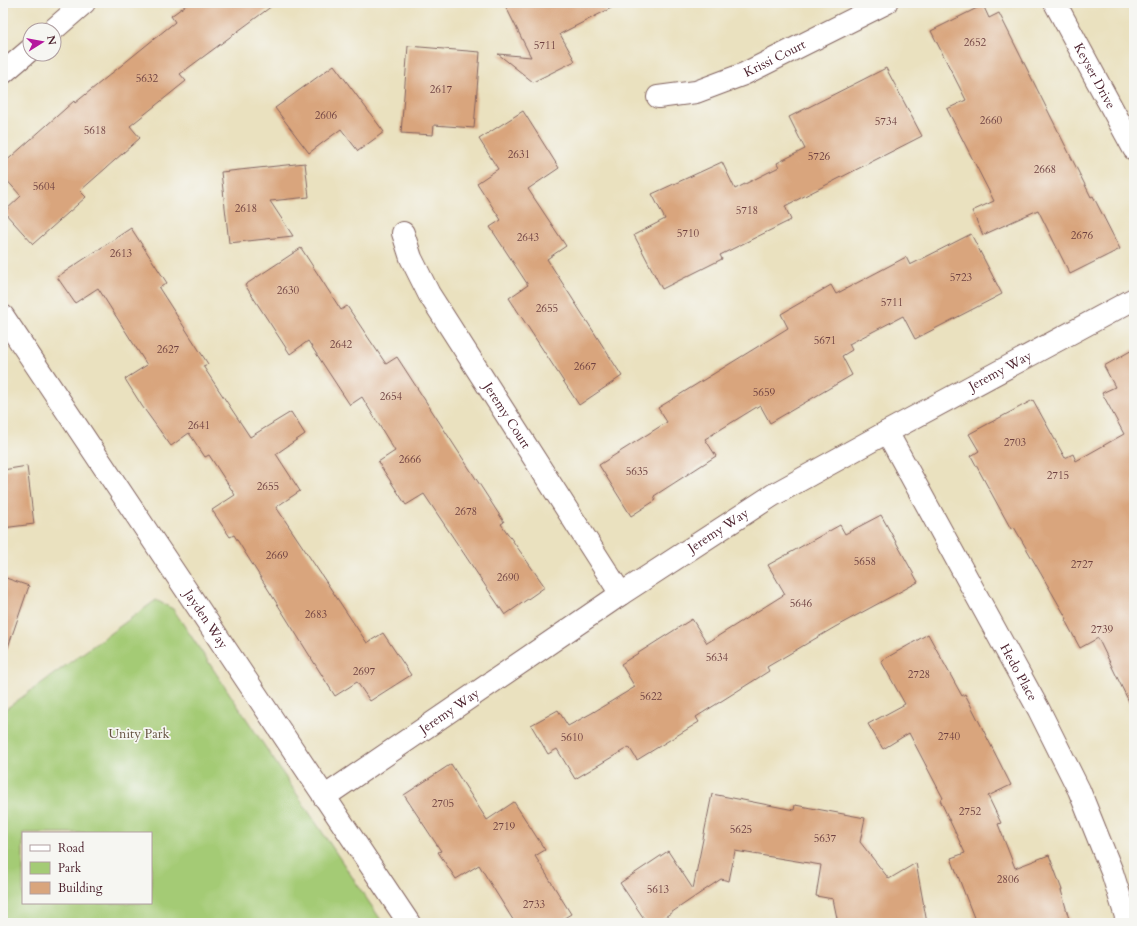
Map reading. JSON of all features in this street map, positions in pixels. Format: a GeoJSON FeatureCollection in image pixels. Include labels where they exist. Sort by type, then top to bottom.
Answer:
{"type":"FeatureCollection","features":[{"type":"Feature","properties":{"kind":"street"},"geometry":{"type":"LineString","coordinates":[[61,22],[84,3]]}},
{"type":"Feature","properties":{"kind":"street","name":"Krissi Court"},"geometry":{"type":"LineString","coordinates":[[658,97],[696,92],[744,74],[886,3]]}},
{"type":"Feature","properties":{"kind":"street","name":"Keyser Drive"},"geometry":{"type":"LineString","coordinates":[[1056,3],[1134,149]]}},
{"type":"Feature","properties":{"kind":"street"},"geometry":{"type":"LineString","coordinates":[[3,73],[22,57]]}},
{"type":"Feature","properties":{"kind":"street","name":"Jeremy Court"},"geometry":{"type":"LineString","coordinates":[[403,233],[411,258],[429,294],[621,594]]}},
{"type":"Feature","properties":{"kind":"street","name":"Jeremy Way"},"geometry":{"type":"LineString","coordinates":[[324,797],[621,594],[773,495],[1134,299]]}},
{"type":"Feature","properties":{"kind":"street","name":"Jayden Way"},"geometry":{"type":"LineString","coordinates":[[3,316],[409,923]]}},
{"type":"Feature","properties":{"kind":"street","name":"Hedo Place"},"geometry":{"type":"LineString","coordinates":[[887,432],[1039,710],[1079,790],[1112,872],[1128,923]]}},
{"type":"Feature","properties":{"kind":"green space","name":"Unity Park"},"geometry":{"type":"Polygon","coordinates":[[[156,600],[173,609],[383,923],[3,923],[3,711],[156,600]]]}},
{"type":"Feature","properties":{"kind":"building"},"geometry":{"type":"Polygon","coordinates":[[[189,3],[276,3],[180,74],[186,81],[130,126],[140,138],[80,191],[86,197],[33,244],[4,212],[21,196],[3,176],[3,164],[74,101],[75,103],[175,22],[171,16],[189,3]]]}},
{"type":"Feature","properties":{"kind":"building"},"geometry":{"type":"Polygon","coordinates":[[[504,3],[621,3],[560,34],[575,61],[533,82],[498,54],[531,57],[504,3]]]}},
{"type":"Feature","properties":{"kind":"building"},"geometry":{"type":"Polygon","coordinates":[[[983,5],[989,18],[999,13],[1091,197],[1093,196],[1120,249],[1070,274],[1038,210],[983,235],[972,211],[994,201],[947,109],[966,100],[931,31],[983,5]]]}},
{"type":"Feature","properties":{"kind":"building"},"geometry":{"type":"Polygon","coordinates":[[[408,46],[480,52],[474,128],[434,125],[433,135],[401,133],[408,46]]]}},
{"type":"Feature","properties":{"kind":"building"},"geometry":{"type":"Polygon","coordinates":[[[334,65],[384,132],[358,151],[341,129],[309,153],[275,108],[334,65]]]}},
{"type":"Feature","properties":{"kind":"building"},"geometry":{"type":"Polygon","coordinates":[[[886,68],[922,136],[785,206],[791,220],[720,255],[722,259],[662,289],[634,235],[665,219],[652,194],[722,162],[735,189],[779,167],[777,163],[805,149],[789,117],[886,68]]]}},
{"type":"Feature","properties":{"kind":"building"},"geometry":{"type":"Polygon","coordinates":[[[523,111],[559,168],[528,189],[566,246],[547,259],[622,376],[579,405],[509,298],[528,285],[490,227],[501,220],[477,183],[498,169],[479,139],[523,111]]]}},
{"type":"Feature","properties":{"kind":"building"},"geometry":{"type":"Polygon","coordinates":[[[305,163],[309,197],[270,201],[293,236],[229,243],[221,172],[305,163]]]}},
{"type":"Feature","properties":{"kind":"building"},"geometry":{"type":"Polygon","coordinates":[[[131,228],[167,283],[159,288],[208,364],[203,366],[250,437],[291,412],[305,434],[276,454],[300,491],[276,507],[367,643],[383,633],[411,675],[370,701],[357,682],[335,696],[234,535],[230,537],[212,510],[235,495],[209,455],[205,457],[189,433],[171,446],[142,406],[125,379],[147,365],[98,288],[75,303],[57,277],[131,228]]]}},
{"type":"Feature","properties":{"kind":"building"},"geometry":{"type":"Polygon","coordinates":[[[971,234],[1002,294],[915,339],[903,316],[849,344],[852,350],[842,356],[852,375],[770,423],[760,405],[705,439],[716,456],[654,496],[656,500],[631,516],[599,465],[667,422],[658,408],[788,328],[781,314],[831,285],[836,294],[906,257],[910,265],[971,234]]]}},
{"type":"Feature","properties":{"kind":"building"},"geometry":{"type":"Polygon","coordinates":[[[301,248],[341,310],[347,306],[386,364],[397,357],[504,522],[501,524],[545,587],[505,615],[424,494],[406,505],[378,462],[395,451],[362,397],[350,405],[308,341],[290,354],[245,285],[301,248]]]}},
{"type":"Feature","properties":{"kind":"building"},"geometry":{"type":"Polygon","coordinates":[[[1134,349],[1134,712],[1098,638],[1080,648],[1065,620],[1067,619],[1014,527],[1011,529],[971,456],[979,451],[969,434],[1033,400],[1065,458],[1073,454],[1076,461],[1124,434],[1102,393],[1115,387],[1104,366],[1134,349]]]}},
{"type":"Feature","properties":{"kind":"building"},"geometry":{"type":"Polygon","coordinates":[[[27,466],[34,524],[3,528],[3,470],[27,466]]]}},
{"type":"Feature","properties":{"kind":"building"},"geometry":{"type":"Polygon","coordinates":[[[881,515],[918,582],[835,627],[767,667],[769,671],[696,717],[699,722],[637,760],[629,747],[575,779],[557,749],[548,754],[531,725],[558,710],[568,726],[592,713],[635,687],[621,664],[692,619],[707,643],[785,594],[768,565],[840,525],[845,534],[881,515]]]}},
{"type":"Feature","properties":{"kind":"building"},"geometry":{"type":"Polygon","coordinates":[[[3,577],[29,586],[7,650],[3,649],[3,577]]]}},
{"type":"Feature","properties":{"kind":"building"},"geometry":{"type":"Polygon","coordinates":[[[928,634],[962,696],[965,694],[1011,785],[988,796],[1001,823],[998,824],[1015,868],[1049,855],[1062,890],[1070,923],[976,923],[951,858],[965,853],[940,800],[943,798],[909,733],[883,749],[868,724],[905,704],[881,661],[928,634]]]}},
{"type":"Feature","properties":{"kind":"building"},"geometry":{"type":"Polygon","coordinates":[[[451,764],[487,820],[514,802],[545,850],[535,856],[571,914],[556,923],[515,923],[479,865],[456,879],[438,852],[441,851],[404,795],[451,764]]]}},
{"type":"Feature","properties":{"kind":"building"},"geometry":{"type":"Polygon","coordinates":[[[712,794],[794,810],[795,805],[865,818],[860,842],[889,879],[916,863],[927,923],[838,923],[833,899],[816,896],[821,865],[735,851],[729,881],[721,879],[656,923],[647,923],[620,883],[668,851],[693,889],[712,794]]]}}]}
